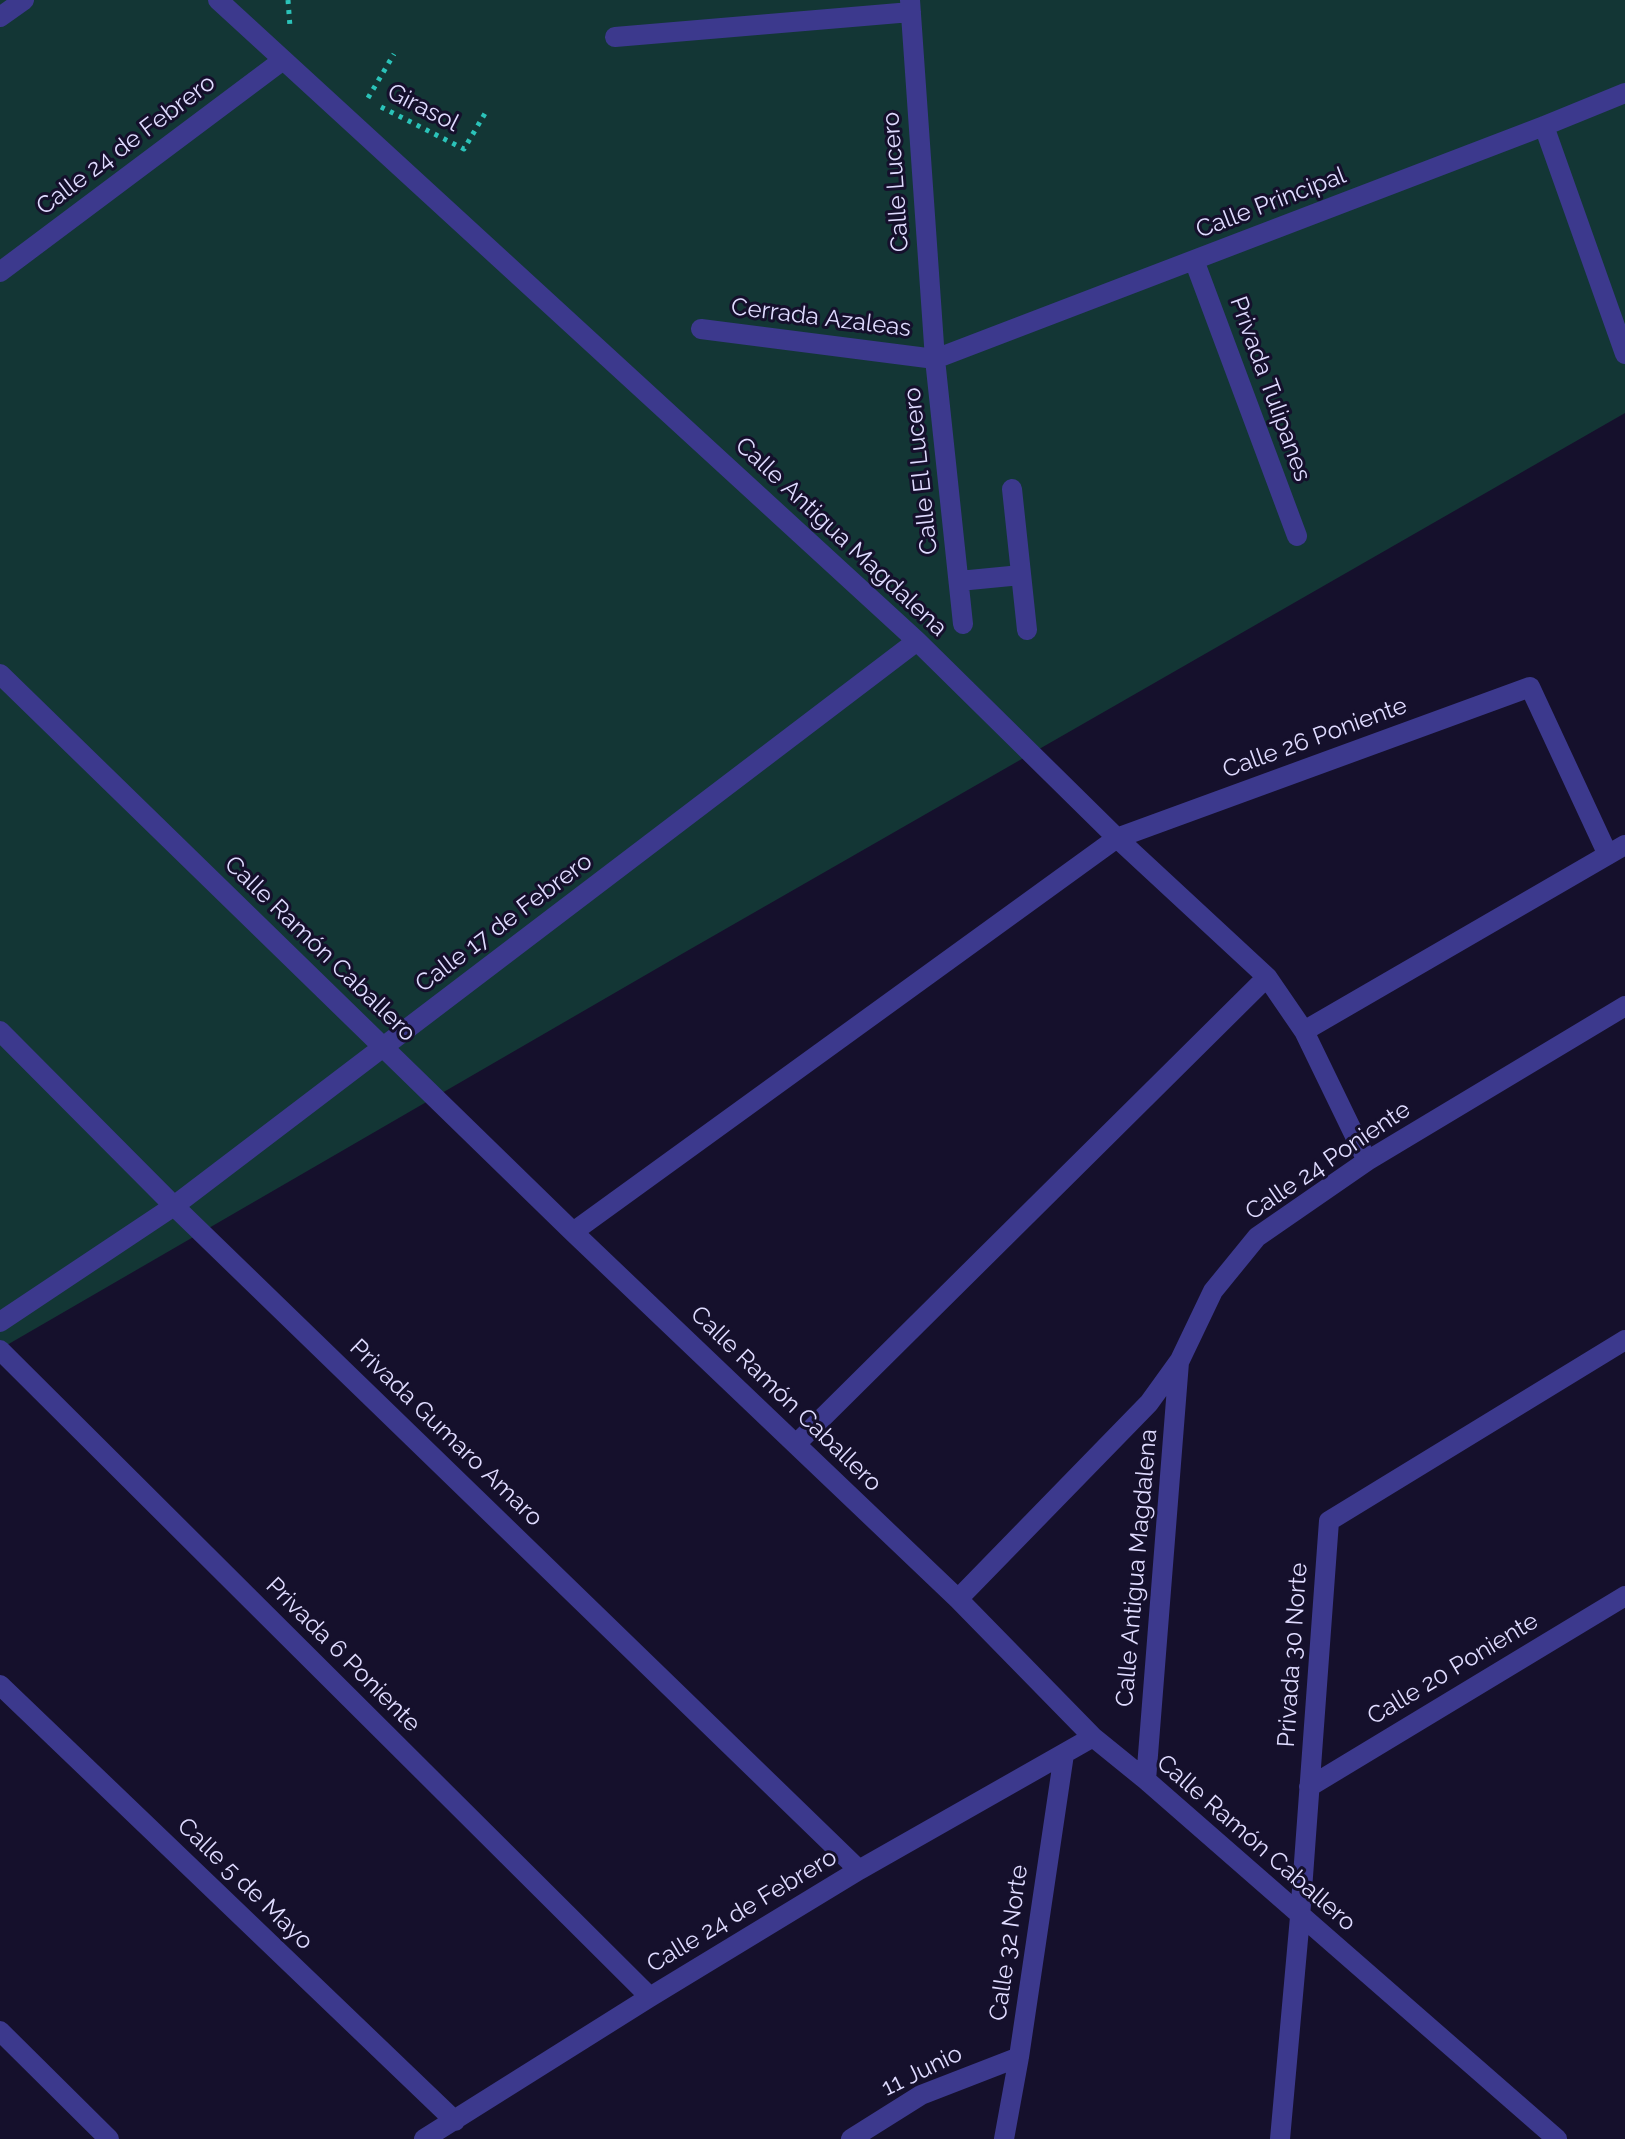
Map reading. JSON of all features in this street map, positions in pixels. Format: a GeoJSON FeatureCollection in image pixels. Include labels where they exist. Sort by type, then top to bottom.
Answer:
{"type":"FeatureCollection","features":[{"type":"Feature","properties":{"kind":"street"},"geometry":{"type":"LineString","coordinates":[[0,17],[24,0]]}},
{"type":"Feature","properties":{"kind":"street","name":"Calle Antigua Magdalena"},"geometry":{"type":"LineString","coordinates":[[218,0],[917,641],[1117,838],[1267,977],[1304,1031],[1367,1161]]}},
{"type":"Feature","properties":{"kind":"street"},"geometry":{"type":"LineString","coordinates":[[615,37],[910,6]]}},
{"type":"Feature","properties":{"kind":"street","name":"Calle Lucero"},"geometry":{"type":"LineString","coordinates":[[910,6],[935,359]]}},
{"type":"Feature","properties":{"kind":"street","name":"Calle 24 de Febrero"},"geometry":{"type":"LineString","coordinates":[[0,272],[283,60]]}},
{"type":"Feature","properties":{"kind":"street","name":"Calle Principal"},"geometry":{"type":"LineString","coordinates":[[935,359],[1625,93]]}},
{"type":"Feature","properties":{"kind":"street"},"geometry":{"type":"LineString","coordinates":[[1544,126],[1625,354]]}},
{"type":"Feature","properties":{"kind":"street","name":"Privada Tulipanes"},"geometry":{"type":"LineString","coordinates":[[1194,260],[1297,536]]}},
{"type":"Feature","properties":{"kind":"street","name":"Cerrada Azaleas"},"geometry":{"type":"LineString","coordinates":[[701,329],[935,359]]}},
{"type":"Feature","properties":{"kind":"street","name":"Calle El Lucero"},"geometry":{"type":"LineString","coordinates":[[935,359],[963,624]]}},
{"type":"Feature","properties":{"kind":"street"},"geometry":{"type":"LineString","coordinates":[[1012,489],[1027,630]]}},
{"type":"Feature","properties":{"kind":"street"},"geometry":{"type":"LineString","coordinates":[[959,581],[1021,575]]}},
{"type":"Feature","properties":{"kind":"street","name":"Calle 17 de Febrero"},"geometry":{"type":"LineString","coordinates":[[0,1322],[174,1206],[917,641]]}},
{"type":"Feature","properties":{"kind":"street","name":"Calle Ramón Caballero"},"geometry":{"type":"LineString","coordinates":[[0,674],[573,1232],[958,1599],[1093,1737],[1557,2139]]}},
{"type":"Feature","properties":{"kind":"street","name":"Calle 26 Poniente"},"geometry":{"type":"LineString","coordinates":[[573,1232],[1117,838],[1530,687],[1616,850]]}},
{"type":"Feature","properties":{"kind":"street"},"geometry":{"type":"LineString","coordinates":[[1304,1031],[1616,850]]}},
{"type":"Feature","properties":{"kind":"street"},"geometry":{"type":"LineString","coordinates":[[796,1444],[1267,977]]}},
{"type":"Feature","properties":{"kind":"street","name":"Calle 24 Poniente"},"geometry":{"type":"LineString","coordinates":[[958,1599],[1149,1403],[1180,1360],[1213,1291],[1257,1237],[1367,1161],[1625,1006]]}},
{"type":"Feature","properties":{"kind":"street","name":"Privada Gumaro Amaro"},"geometry":{"type":"LineString","coordinates":[[0,1031],[174,1206],[859,1870]]}},
{"type":"Feature","properties":{"kind":"street","name":"Privada 30 Norte"},"geometry":{"type":"LineString","coordinates":[[1280,2139],[1329,1521],[1625,1340]]}},
{"type":"Feature","properties":{"kind":"street","name":"Privada 6 Poniente"},"geometry":{"type":"LineString","coordinates":[[0,1350],[650,1997]]}},
{"type":"Feature","properties":{"kind":"street","name":"Calle Antigua Magdalena"},"geometry":{"type":"LineString","coordinates":[[1146,1780],[1180,1360]]}},
{"type":"Feature","properties":{"kind":"street","name":"Calle 20 Poniente"},"geometry":{"type":"LineString","coordinates":[[1309,1787],[1625,1596]]}},
{"type":"Feature","properties":{"kind":"street","name":"Calle 5 de Mayo"},"geometry":{"type":"LineString","coordinates":[[0,1685],[455,2121]]}},
{"type":"Feature","properties":{"kind":"street","name":"Calle 24 de Febrero"},"geometry":{"type":"LineString","coordinates":[[424,2139],[859,1870],[1093,1737]]}},
{"type":"Feature","properties":{"kind":"street","name":"Calle 32 Norte"},"geometry":{"type":"LineString","coordinates":[[1004,2139],[1064,1754]]}},
{"type":"Feature","properties":{"kind":"street"},"geometry":{"type":"LineString","coordinates":[[0,2031],[109,2139]]}},
{"type":"Feature","properties":{"kind":"street","name":"11 Junio"},"geometry":{"type":"LineString","coordinates":[[851,2139],[921,2095],[1019,2057]]}},
{"type":"Feature","properties":{"kind":"path"},"geometry":{"type":"LineString","coordinates":[[288,0],[289,25],[300,36]]}},
{"type":"Feature","properties":{"kind":"path","name":"Girasol"},"geometry":{"type":"LineString","coordinates":[[356,89],[367,100],[394,54]]}},
{"type":"Feature","properties":{"kind":"path","name":"Girasol"},"geometry":{"type":"LineString","coordinates":[[381,107],[464,149],[487,110]]}},
{"type":"Feature","properties":{"kind":"green space"},"geometry":{"type":"Polygon","coordinates":[[[0,0],[1625,0],[1625,413],[0,1349],[0,0]]]}}]}
